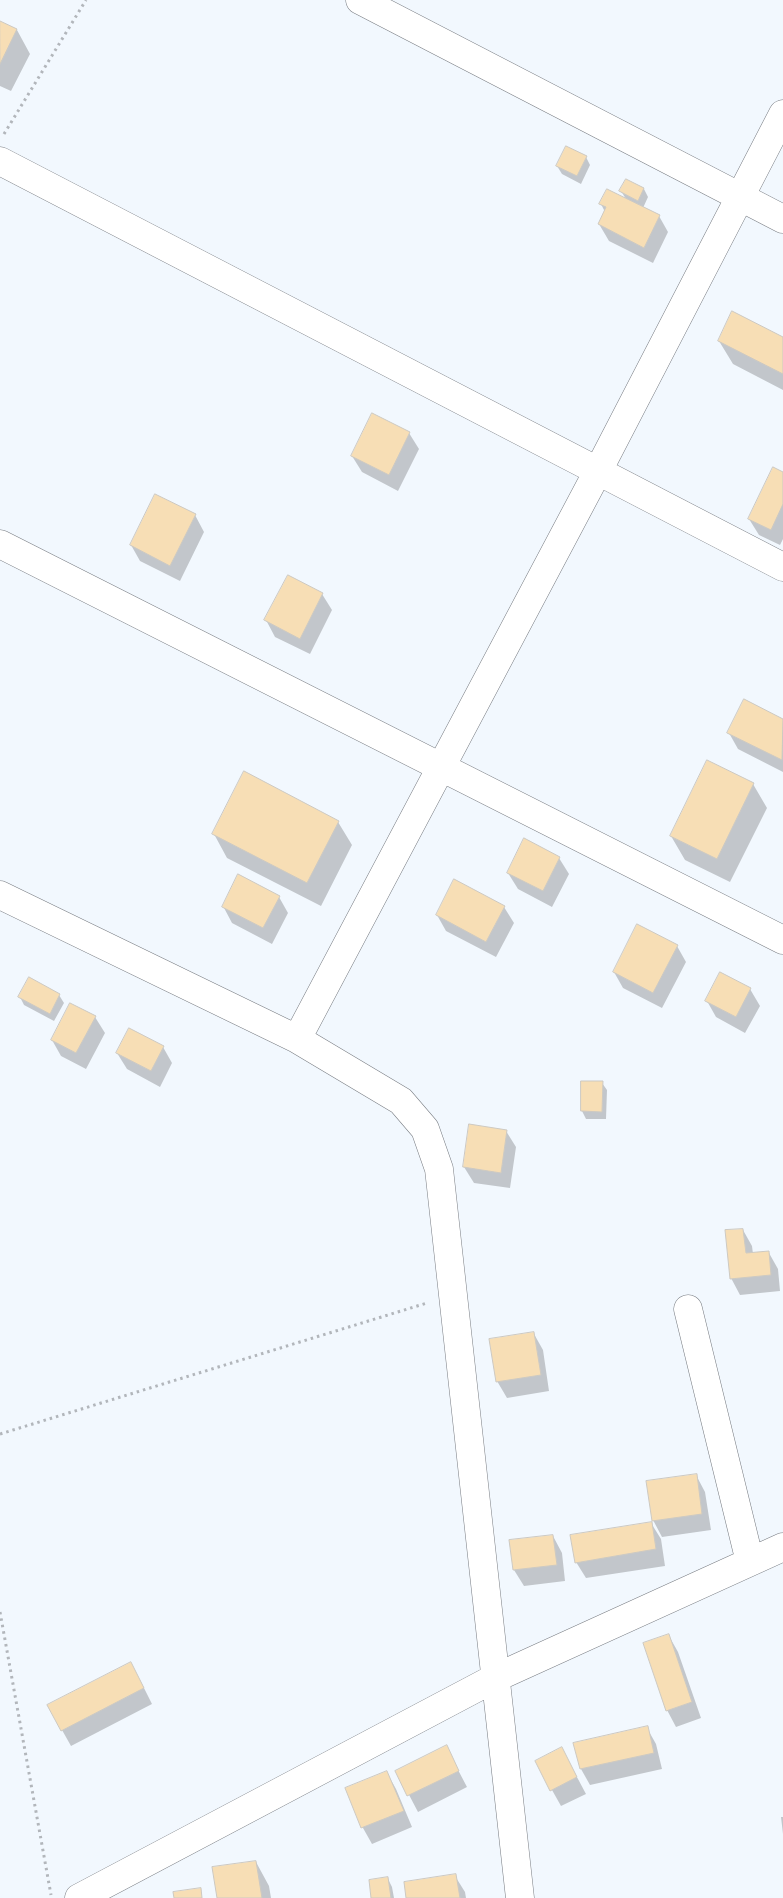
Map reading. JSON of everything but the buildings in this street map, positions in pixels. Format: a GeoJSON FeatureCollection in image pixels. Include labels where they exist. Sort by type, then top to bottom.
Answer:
{"type":"FeatureCollection","features":[{"type":"Feature","properties":{"kind":"street"},"geometry":{"type":"LineString","coordinates":[[360,0],[783,219]]}},
{"type":"Feature","properties":{"kind":"street"},"geometry":{"type":"LineString","coordinates":[[297,1039],[598,471],[783,114]]}},
{"type":"Feature","properties":{"kind":"street"},"geometry":{"type":"LineString","coordinates":[[0,161],[783,567]]}},
{"type":"Feature","properties":{"kind":"street"},"geometry":{"type":"LineString","coordinates":[[0,544],[783,940]]}},
{"type":"Feature","properties":{"kind":"street"},"geometry":{"type":"LineString","coordinates":[[0,895],[297,1039],[401,1101],[425,1129],[439,1169],[520,1898]]}},
{"type":"Feature","properties":{"kind":"street"},"geometry":{"type":"LineString","coordinates":[[688,1310],[750,1562]]}},
{"type":"Feature","properties":{"kind":"street"},"geometry":{"type":"LineString","coordinates":[[79,1898],[495,1678],[783,1547]]}},
{"type":"Feature","properties":{"kind":"path"},"geometry":{"type":"LineString","coordinates":[[0,140],[86,0]]}},
{"type":"Feature","properties":{"kind":"path"},"geometry":{"type":"LineString","coordinates":[[0,1434],[453,1295]]}},
{"type":"Feature","properties":{"kind":"path"},"geometry":{"type":"LineString","coordinates":[[0,1612],[51,1898]]}}]}
